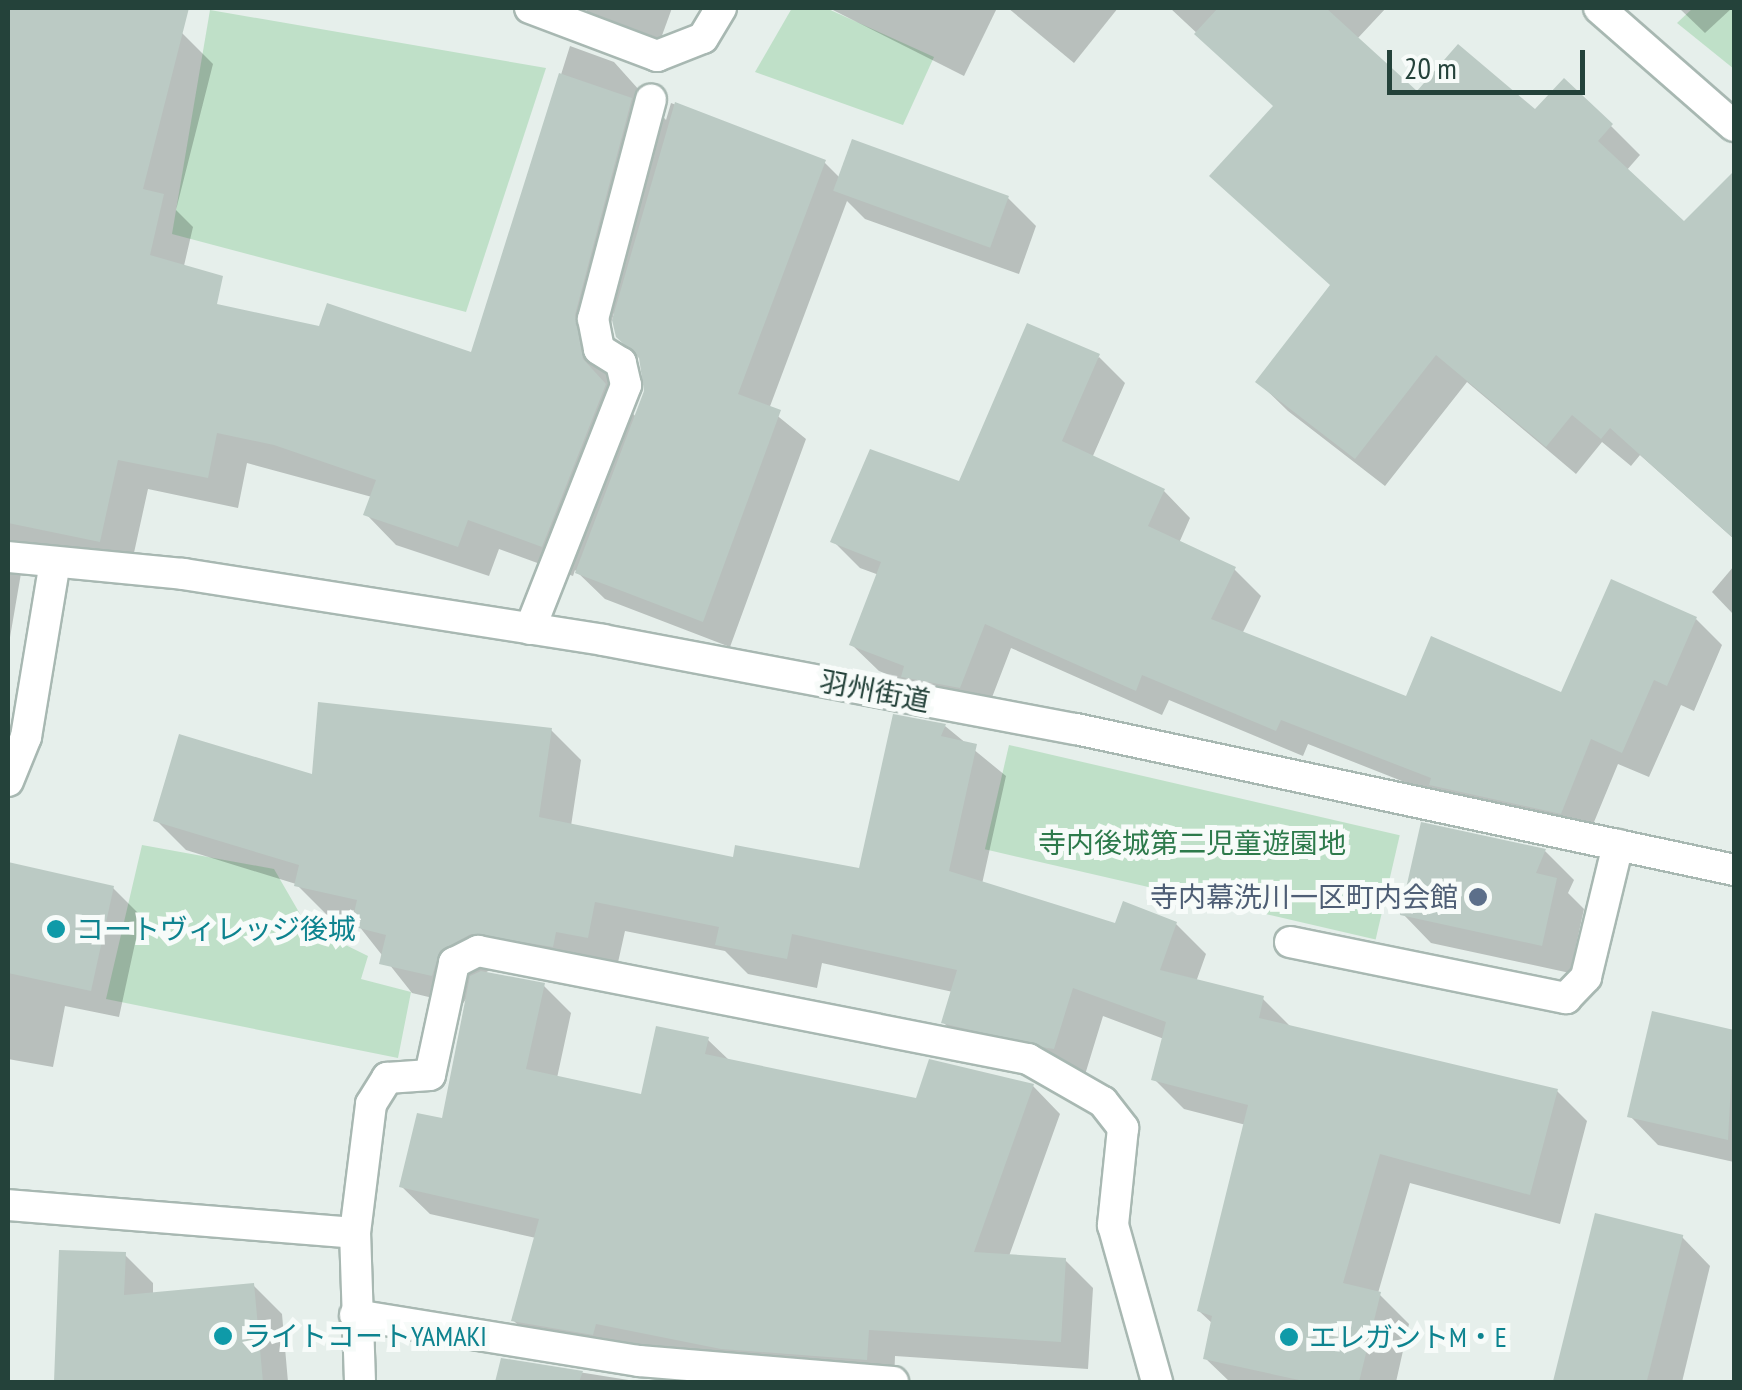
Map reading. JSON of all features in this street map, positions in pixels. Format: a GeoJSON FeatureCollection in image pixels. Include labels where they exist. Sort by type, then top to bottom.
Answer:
{"type":"FeatureCollection","features":[{"type":"Feature","properties":{"kind":"street"},"geometry":{"type":"LineString","coordinates":[[530,8],[657,56],[703,38],[720,8]]}},
{"type":"Feature","properties":{"kind":"street"},"geometry":{"type":"LineString","coordinates":[[1599,8],[1734,126]]}},
{"type":"Feature","properties":{"kind":"street"},"geometry":{"type":"LineString","coordinates":[[530,629],[626,385],[620,363],[598,349],[594,319],[651,100]]}},
{"type":"Feature","properties":{"kind":"street","name":"羽州街道"},"geometry":{"type":"LineString","coordinates":[[8,556],[182,574],[530,629],[1076,729],[1734,870]]}},
{"type":"Feature","properties":{"kind":"street"},"geometry":{"type":"LineString","coordinates":[[8,781],[26,738],[56,562]]}},
{"type":"Feature","properties":{"kind":"street"},"geometry":{"type":"LineString","coordinates":[[1290,942],[1566,998],[1586,977],[1618,845]]}},
{"type":"Feature","properties":{"kind":"street"},"geometry":{"type":"LineString","coordinates":[[360,1382],[354,1315],[356,1234],[371,1104],[387,1078],[430,1076],[454,964],[478,952],[1028,1059],[1104,1102],[1123,1128],[1113,1225],[1158,1382]]}},
{"type":"Feature","properties":{"kind":"street"},"geometry":{"type":"LineString","coordinates":[[8,1206],[356,1234]]}},
{"type":"Feature","properties":{"kind":"street"},"geometry":{"type":"LineString","coordinates":[[354,1315],[639,1361],[893,1382]]}},
{"type":"Feature","properties":{"kind":"green space"},"geometry":{"type":"Polygon","coordinates":[[[792,8],[826,8],[934,57],[903,125],[755,72],[792,8]]]}},
{"type":"Feature","properties":{"kind":"green space"},"geometry":{"type":"Polygon","coordinates":[[[1693,8],[1734,8],[1734,69],[1677,23],[1693,8]]]}},
{"type":"Feature","properties":{"kind":"green space"},"geometry":{"type":"Polygon","coordinates":[[[210,10],[546,68],[466,312],[172,234],[210,10]]]}},
{"type":"Feature","properties":{"kind":"green space","name":"寺内後城第二児童遊園地"},"geometry":{"type":"Polygon","coordinates":[[[1009,745],[1400,835],[1376,939],[985,849],[1009,745]]]}},
{"type":"Feature","properties":{"kind":"green space"},"geometry":{"type":"Polygon","coordinates":[[[142,845],[274,869],[307,926],[368,956],[361,979],[411,992],[398,1058],[106,999],[142,845]]]}},
{"type":"Feature","properties":{"kind":"building"},"geometry":{"type":"Polygon","coordinates":[[[8,8],[189,8],[143,189],[164,194],[150,255],[223,276],[217,304],[319,326],[327,303],[471,352],[559,73],[632,98],[575,315],[583,359],[606,384],[542,547],[468,520],[458,547],[363,515],[376,480],[274,445],[217,433],[208,478],[118,460],[100,542],[8,523],[8,8]]]}},
{"type":"Feature","properties":{"kind":"building"},"geometry":{"type":"Polygon","coordinates":[[[1218,8],[1326,8],[1417,91],[1458,44],[1535,109],[1564,78],[1613,124],[1598,141],[1684,221],[1734,171],[1734,539],[1610,428],[1601,439],[1572,415],[1546,447],[1436,355],[1355,459],[1255,382],[1330,285],[1209,176],[1273,106],[1194,34],[1218,8]]]}},
{"type":"Feature","properties":{"kind":"building"},"geometry":{"type":"Polygon","coordinates":[[[675,102],[826,160],[738,394],[781,410],[703,622],[575,573],[644,391],[639,358],[616,337],[612,320],[675,102]]]}},
{"type":"Feature","properties":{"kind":"building"},"geometry":{"type":"Polygon","coordinates":[[[852,139],[1009,196],[990,248],[833,191],[852,139]]]}},
{"type":"Feature","properties":{"kind":"building"},"geometry":{"type":"Polygon","coordinates":[[[1027,323],[1100,354],[1062,441],[1165,489],[1148,526],[1236,567],[1211,619],[1406,696],[1431,636],[1561,692],[1611,579],[1697,617],[1667,686],[1654,680],[1622,753],[1591,739],[1561,814],[1429,785],[1431,778],[1281,720],[1276,731],[1142,675],[1136,691],[985,624],[960,688],[901,677],[904,666],[849,645],[881,562],[830,542],[870,449],[959,481],[1027,323]]]}},
{"type":"Feature","properties":{"kind":"building"},"geometry":{"type":"Polygon","coordinates":[[[318,702],[552,728],[539,817],[733,857],[735,845],[859,868],[893,714],[946,724],[941,736],[977,744],[949,871],[1115,923],[1123,901],[1177,922],[1160,970],[1264,996],[1259,1018],[1558,1089],[1530,1195],[1380,1154],[1343,1283],[1381,1292],[1359,1382],[1308,1382],[1203,1359],[1212,1316],[1197,1311],[1248,1105],[1151,1080],[1166,1022],[1073,988],[1054,1049],[1047,1048],[941,1023],[957,970],[792,934],[787,959],[715,945],[719,927],[595,902],[588,938],[556,932],[553,947],[471,934],[440,951],[432,976],[379,964],[386,935],[351,926],[357,900],[294,886],[299,865],[153,821],[179,734],[312,774],[318,702]]]}},
{"type":"Feature","properties":{"kind":"building","name":"寺内幕洗川一区町内会館"},"geometry":{"type":"Polygon","coordinates":[[[1421,822],[1546,849],[1536,873],[1557,878],[1542,946],[1400,915],[1421,822]]]}},
{"type":"Feature","properties":{"kind":"building","name":"コートヴィレッジ後城"},"geometry":{"type":"Polygon","coordinates":[[[8,862],[114,886],[91,991],[8,973],[8,862]]]}},
{"type":"Feature","properties":{"kind":"building"},"geometry":{"type":"Polygon","coordinates":[[[481,971],[545,983],[526,1069],[641,1094],[656,1026],[709,1037],[705,1054],[916,1098],[929,1059],[1034,1084],[974,1252],[1066,1258],[1061,1342],[869,1330],[867,1360],[721,1349],[596,1324],[593,1335],[511,1321],[539,1219],[399,1187],[417,1113],[442,1118],[470,976],[481,971]]]}},
{"type":"Feature","properties":{"kind":"building"},"geometry":{"type":"Polygon","coordinates":[[[1652,1011],[1734,1030],[1728,1140],[1627,1117],[1652,1011]]]}},
{"type":"Feature","properties":{"kind":"building"},"geometry":{"type":"Polygon","coordinates":[[[1595,1213],[1683,1235],[1647,1382],[1553,1382],[1595,1213]]]}},
{"type":"Feature","properties":{"kind":"building"},"geometry":{"type":"Polygon","coordinates":[[[59,1250],[126,1252],[124,1295],[254,1283],[263,1382],[54,1382],[59,1250]]]}},
{"type":"Feature","properties":{"kind":"building"},"geometry":{"type":"Polygon","coordinates":[[[501,1358],[583,1371],[579,1382],[495,1382],[501,1358]]]}},
{"type":"Feature","properties":{"kind":"place","name":"寺内幕洗川一区町内会館"},"geometry":{"type":"Point","coordinates":[1478,897]}},
{"type":"Feature","properties":{"kind":"place","name":"コートヴィレッジ後城"},"geometry":{"type":"Point","coordinates":[56,929]}},
{"type":"Feature","properties":{"kind":"place","name":"ライトコートYAMAKI"},"geometry":{"type":"Point","coordinates":[223,1336]}},
{"type":"Feature","properties":{"kind":"place","name":"エレガントM・E"},"geometry":{"type":"Point","coordinates":[1289,1337]}}]}
